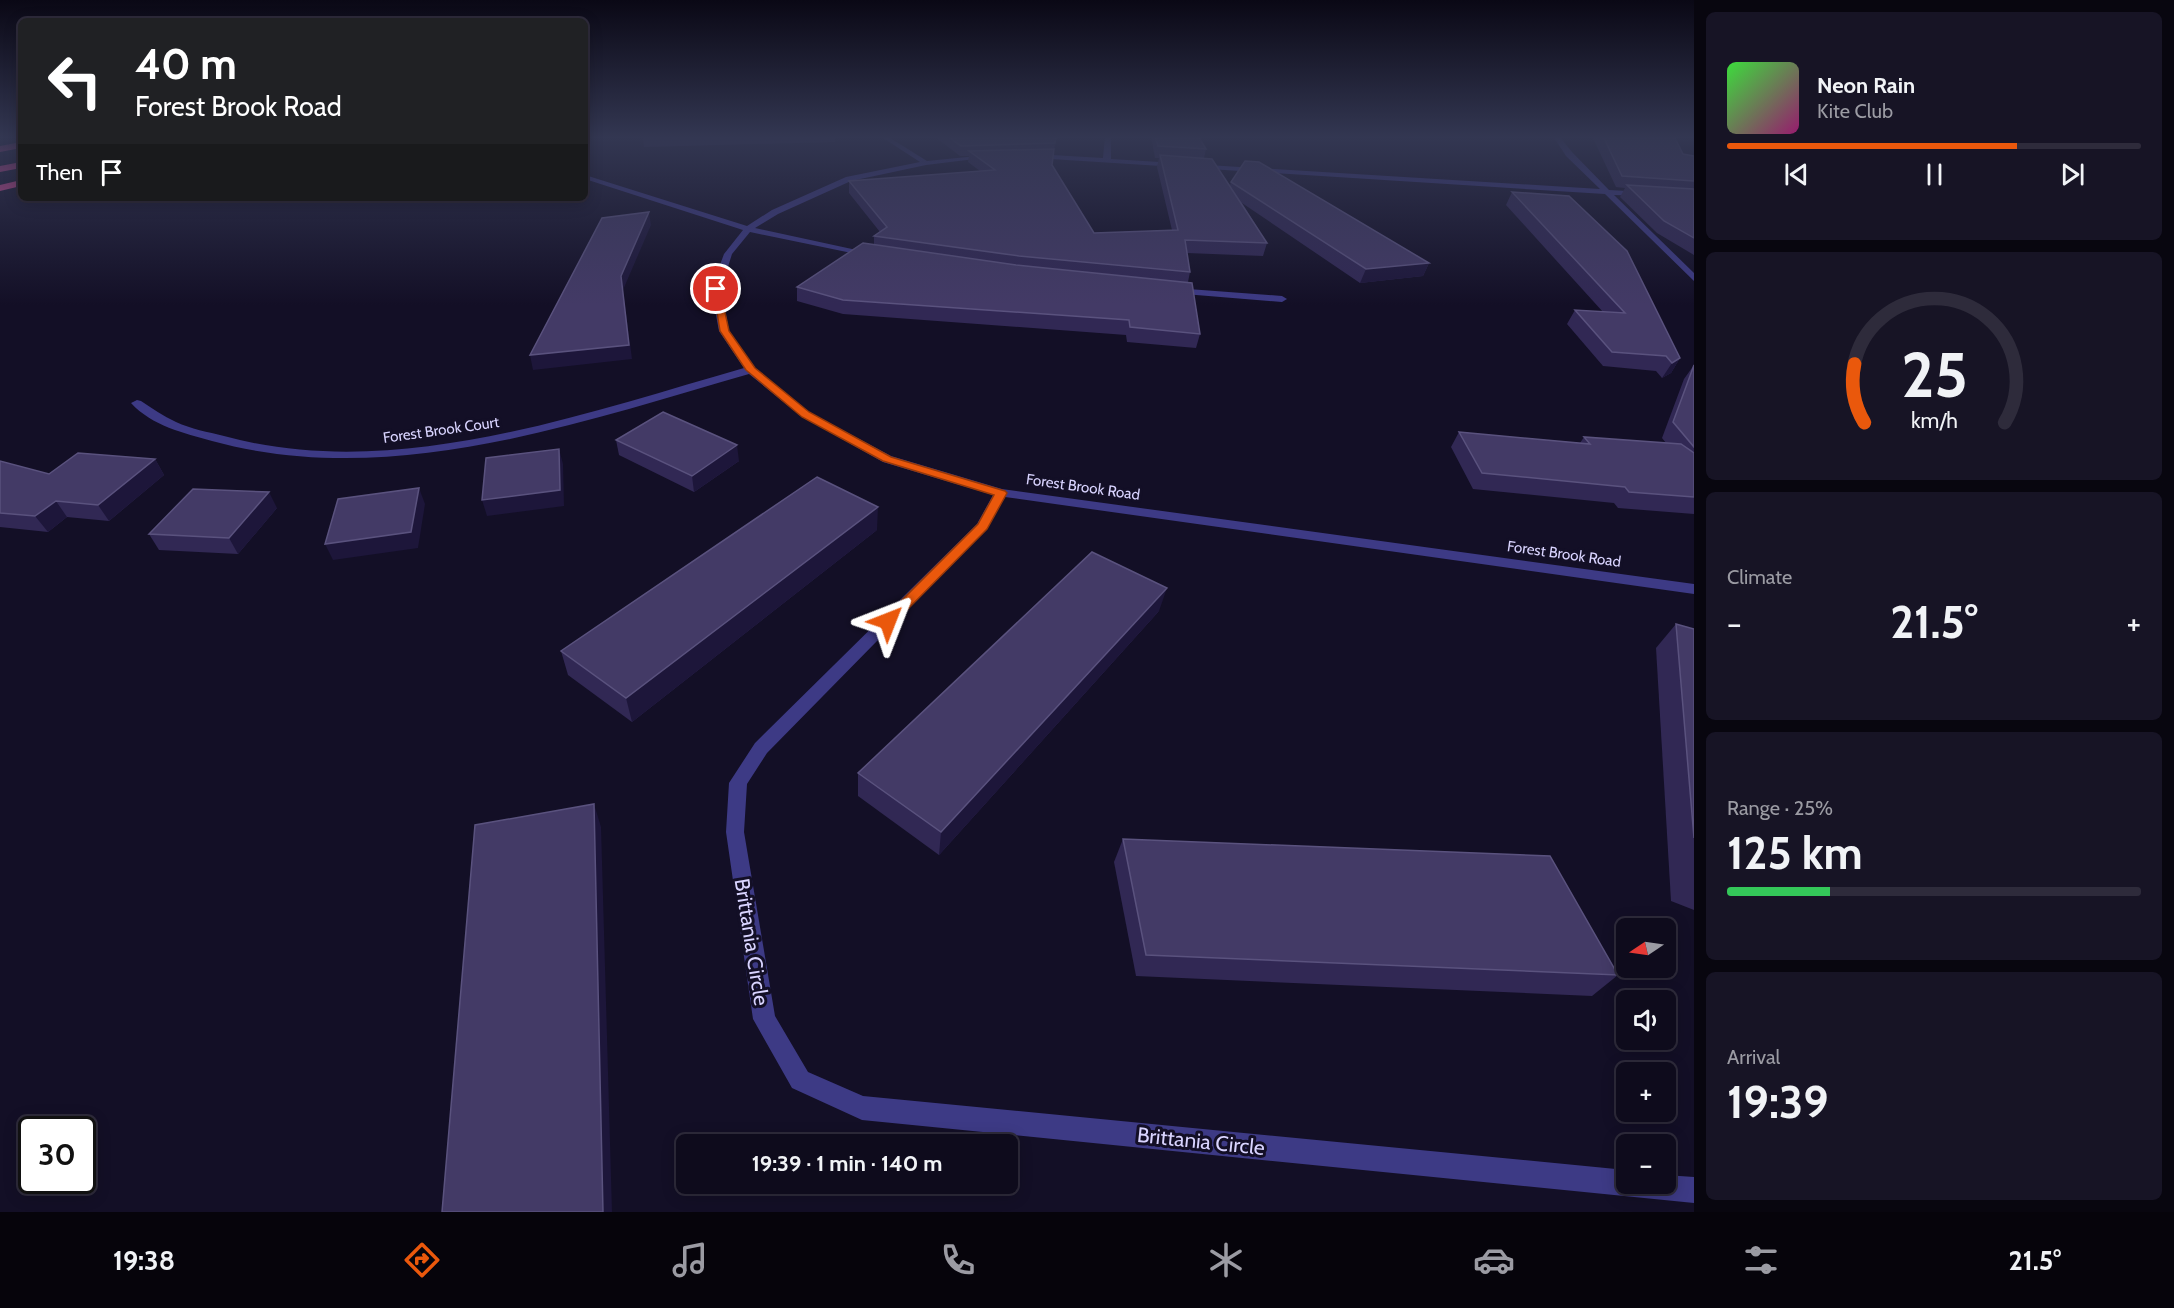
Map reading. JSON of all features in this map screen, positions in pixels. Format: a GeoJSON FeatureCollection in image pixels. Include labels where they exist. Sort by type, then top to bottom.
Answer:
{"type":"FeatureCollection","features":[{"type":"Feature","properties":{"kind":"street"},"geometry":{"type":"LineString","coordinates":[[634,193],[748,229],[882,256]]}},
{"type":"Feature","properties":{"kind":"street","name":"Forest Brook Road"},"geometry":{"type":"LineString","coordinates":[[819,193],[775,212],[748,229],[728,254],[716,289],[724,331],[751,370],[806,414],[887,459],[1001,493],[1694,589]]}},
{"type":"Feature","properties":{"kind":"street"},"geometry":{"type":"LineString","coordinates":[[1608,193],[1694,278]]}},
{"type":"Feature","properties":{"kind":"street"},"geometry":{"type":"LineString","coordinates":[[1629,193],[1650,194]]}},
{"type":"Feature","properties":{"kind":"street"},"geometry":{"type":"LineString","coordinates":[[1163,290],[1282,299]]}},
{"type":"Feature","properties":{"kind":"street","name":"Forest Brook Court"},"geometry":{"type":"LineString","coordinates":[[137,404],[177,428],[232,445],[296,456],[403,453],[504,437],[751,370]]}},
{"type":"Feature","properties":{"kind":"street","name":"Brittania Circle"},"geometry":{"type":"LineString","coordinates":[[1001,493],[982,526],[761,748],[738,783],[735,832],[764,1019],[800,1080],[862,1108],[1616,1182]]}},
{"type":"Feature","properties":{"kind":"street","name":"Brittania Circle"},"geometry":{"type":"LineString","coordinates":[[1676,1188],[1694,1190]]}},
{"type":"Feature","properties":{"kind":"building"},"geometry":{"type":"Polygon","coordinates":[[[859,193],[1069,193],[1094,233],[1178,230],[1169,193],[1234,193],[1267,243],[1185,240],[1190,272],[1019,256],[874,236],[887,227],[859,193]]]}},
{"type":"Feature","properties":{"kind":"building"},"geometry":{"type":"Polygon","coordinates":[[[1247,193],[1310,193],[1429,263],[1366,269],[1247,193]]]}},
{"type":"Feature","properties":{"kind":"building"},"geometry":{"type":"Polygon","coordinates":[[[1513,193],[1569,196],[1627,251],[1680,358],[1672,363],[1666,356],[1612,352],[1575,310],[1625,313],[1513,193]]]}},
{"type":"Feature","properties":{"kind":"building"},"geometry":{"type":"Polygon","coordinates":[[[1635,193],[1694,193],[1694,238],[1664,221],[1635,193]]]}},
{"type":"Feature","properties":{"kind":"building"},"geometry":{"type":"Polygon","coordinates":[[[649,212],[621,276],[629,345],[530,355],[602,218],[649,212]]]}},
{"type":"Feature","properties":{"kind":"building"},"geometry":{"type":"Polygon","coordinates":[[[863,243],[1016,265],[1192,283],[1200,334],[1130,327],[1129,320],[843,300],[797,287],[863,243]]]}},
{"type":"Feature","properties":{"kind":"building"},"geometry":{"type":"Polygon","coordinates":[[[1694,365],[1694,447],[1673,422],[1694,365]]]}},
{"type":"Feature","properties":{"kind":"building"},"geometry":{"type":"Polygon","coordinates":[[[663,412],[737,445],[692,476],[616,440],[663,412]]]}},
{"type":"Feature","properties":{"kind":"building"},"geometry":{"type":"Polygon","coordinates":[[[1459,432],[1590,444],[1584,437],[1681,444],[1694,453],[1694,497],[1629,492],[1625,487],[1482,473],[1459,432]]]}},
{"type":"Feature","properties":{"kind":"building"},"geometry":{"type":"Polygon","coordinates":[[[559,449],[560,490],[482,500],[486,458],[559,449]]]}},
{"type":"Feature","properties":{"kind":"building"},"geometry":{"type":"Polygon","coordinates":[[[78,453],[155,459],[98,505],[56,501],[35,516],[0,513],[0,461],[49,474],[78,453]]]}},
{"type":"Feature","properties":{"kind":"building"},"geometry":{"type":"Polygon","coordinates":[[[817,477],[878,507],[626,698],[561,651],[817,477]]]}},
{"type":"Feature","properties":{"kind":"building"},"geometry":{"type":"Polygon","coordinates":[[[419,488],[411,532],[325,544],[338,499],[419,488]]]}},
{"type":"Feature","properties":{"kind":"building"},"geometry":{"type":"Polygon","coordinates":[[[193,489],[269,492],[229,538],[149,534],[193,489]]]}},
{"type":"Feature","properties":{"kind":"building"},"geometry":{"type":"Polygon","coordinates":[[[1092,552],[1167,588],[941,832],[858,773],[1092,552]]]}},
{"type":"Feature","properties":{"kind":"building"},"geometry":{"type":"Polygon","coordinates":[[[1676,624],[1694,629],[1694,838],[1676,624]]]}},
{"type":"Feature","properties":{"kind":"building"},"geometry":{"type":"Polygon","coordinates":[[[594,804],[603,1212],[442,1212],[475,825],[594,804]]]}},
{"type":"Feature","properties":{"kind":"building"},"geometry":{"type":"Polygon","coordinates":[[[1123,839],[1550,856],[1616,975],[1146,955],[1123,839]]]}},
{"type":"Feature","properties":{"kind":"route"},"geometry":{"type":"LineString","coordinates":[[716,289],[724,331],[751,370],[806,414],[887,459],[1001,493],[982,526],[888,621]]}}]}
